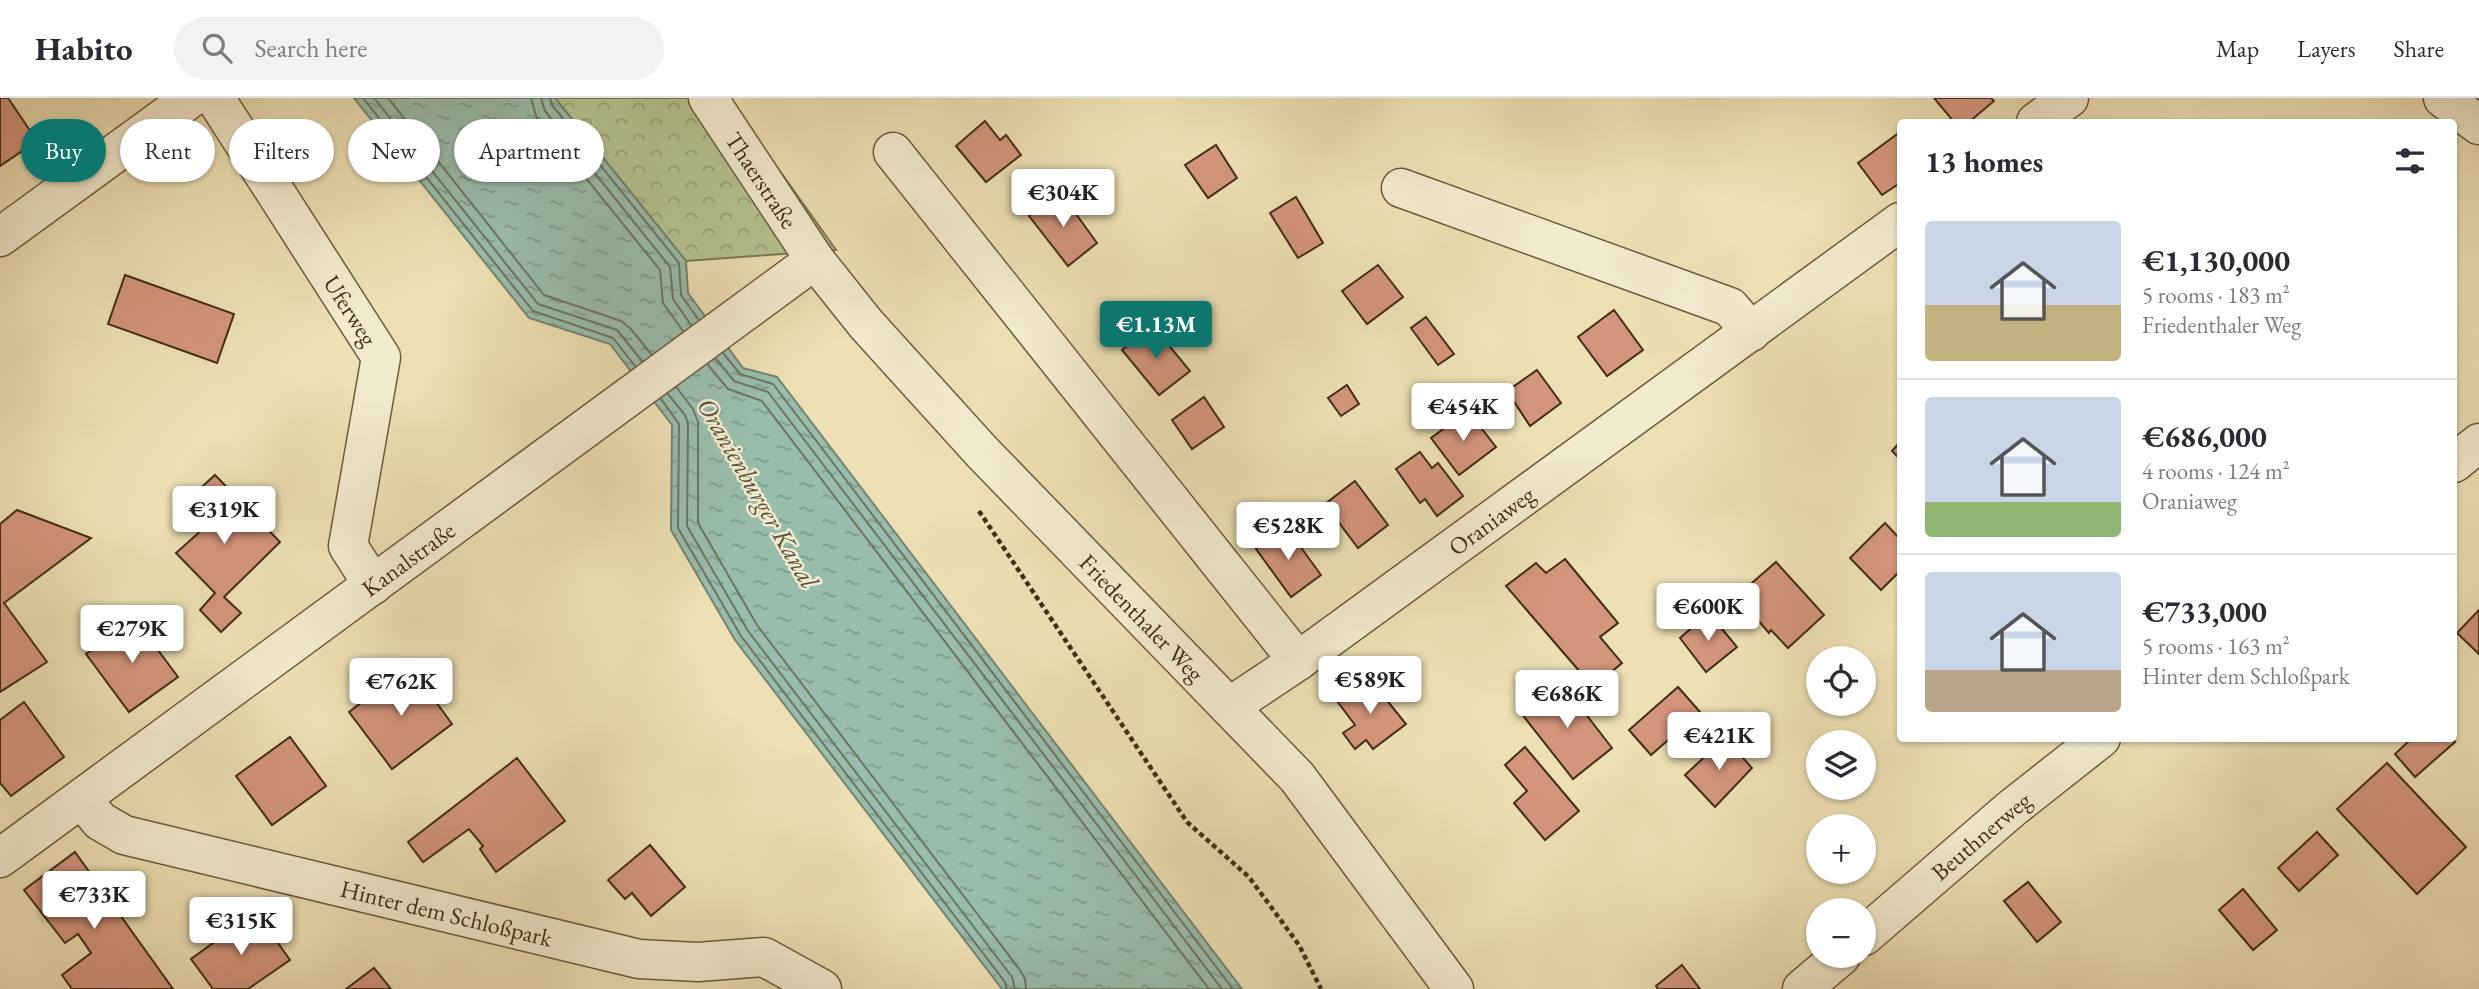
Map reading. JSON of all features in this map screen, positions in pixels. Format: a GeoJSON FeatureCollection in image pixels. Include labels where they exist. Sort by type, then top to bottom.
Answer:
{"type":"FeatureCollection","features":[{"type":"Feature","properties":{"kind":"street"},"geometry":{"type":"LineString","coordinates":[[0,237],[191,98]]}},
{"type":"Feature","properties":{"kind":"street","name":"Uferweg"},"geometry":{"type":"LineString","coordinates":[[215,98],[380,357],[348,545],[373,585]]}},
{"type":"Feature","properties":{"kind":"street","name":"Thaerstraße"},"geometry":{"type":"LineString","coordinates":[[708,98],[815,260]]}},
{"type":"Feature","properties":{"kind":"street"},"geometry":{"type":"LineString","coordinates":[[2040,119],[2069,98]]}},
{"type":"Feature","properties":{"kind":"street"},"geometry":{"type":"LineString","coordinates":[[2443,98],[2479,125]]}},
{"type":"Feature","properties":{"kind":"street"},"geometry":{"type":"LineString","coordinates":[[893,152],[1298,661]]}},
{"type":"Feature","properties":{"kind":"street"},"geometry":{"type":"LineString","coordinates":[[1401,188],[1730,307],[1751,332]]}},
{"type":"Feature","properties":{"kind":"street","name":"Oraniaweg"},"geometry":{"type":"LineString","coordinates":[[1229,707],[1298,661],[1897,224]]}},
{"type":"Feature","properties":{"kind":"street","name":"Kanalstraße"},"geometry":{"type":"LineString","coordinates":[[0,858],[815,260]]}},
{"type":"Feature","properties":{"kind":"street","name":"Friedenthaler Weg"},"geometry":{"type":"LineString","coordinates":[[815,260],[866,324],[982,452],[1297,777],[1454,989]]}},
{"type":"Feature","properties":{"kind":"street"},"geometry":{"type":"LineString","coordinates":[[2457,461],[2479,443]]}},
{"type":"Feature","properties":{"kind":"street","name":"Beuthnerweg"},"geometry":{"type":"LineString","coordinates":[[1876,926],[2011,809],[2096,742]]}},
{"type":"Feature","properties":{"kind":"street","name":"Hinter dem Schloßpark"},"geometry":{"type":"LineString","coordinates":[[82,799],[100,821],[124,835],[639,959],[698,962],[764,957],[822,989]]}},
{"type":"Feature","properties":{"kind":"street"},"geometry":{"type":"LineString","coordinates":[[1802,989],[1827,968]]}},
{"type":"Feature","properties":{"kind":"path"},"geometry":{"type":"LineString","coordinates":[[978,508],[1187,822],[1249,877],[1299,945],[1321,989]]}},
{"type":"Feature","properties":{"kind":"green space"},"geometry":{"type":"Polygon","coordinates":[[[555,98],[728,98],[836,250],[686,261],[604,159],[604,119],[572,119],[555,98]]]}},
{"type":"Feature","properties":{"kind":"water","name":"Oranienburger Kanal"},"geometry":{"type":"Polygon","coordinates":[[[354,98],[555,98],[572,119],[454,119],[454,182],[604,182],[604,159],[686,261],[688,293],[743,368],[777,377],[1242,989],[1002,989],[735,640],[671,530],[672,425],[610,344],[529,318],[421,182],[440,182],[440,119],[371,119],[354,98]]]}},
{"type":"Feature","properties":{"kind":"building"},"geometry":{"type":"Polygon","coordinates":[[[0,98],[8,98],[22,119],[21,152],[0,166],[0,98]]]}},
{"type":"Feature","properties":{"kind":"building"},"geometry":{"type":"Polygon","coordinates":[[[1934,98],[1991,98],[1994,101],[1973,119],[1952,119],[1934,98]]]}},
{"type":"Feature","properties":{"kind":"building"},"geometry":{"type":"Polygon","coordinates":[[[985,121],[1000,140],[1006,135],[1021,155],[986,182],[956,146],[985,121]]]}},
{"type":"Feature","properties":{"kind":"building"},"geometry":{"type":"Polygon","coordinates":[[[1897,134],[1897,185],[1882,195],[1858,163],[1897,134]]]}},
{"type":"Feature","properties":{"kind":"building"},"geometry":{"type":"Polygon","coordinates":[[[1216,145],[1237,178],[1208,198],[1185,165],[1216,145]]]}},
{"type":"Feature","properties":{"kind":"building"},"geometry":{"type":"Polygon","coordinates":[[[1060,192],[1097,243],[1068,266],[1029,216],[1060,192]]]}},
{"type":"Feature","properties":{"kind":"building"},"geometry":{"type":"Polygon","coordinates":[[[1296,197],[1323,243],[1298,258],[1270,213],[1296,197]]]}},
{"type":"Feature","properties":{"kind":"building"},"geometry":{"type":"Polygon","coordinates":[[[1378,265],[1403,297],[1367,324],[1342,291],[1378,265]]]}},
{"type":"Feature","properties":{"kind":"building"},"geometry":{"type":"Polygon","coordinates":[[[125,275],[234,314],[217,363],[108,324],[125,275]]]}},
{"type":"Feature","properties":{"kind":"building"},"geometry":{"type":"Polygon","coordinates":[[[1614,310],[1643,350],[1607,376],[1578,337],[1614,310]]]}},
{"type":"Feature","properties":{"kind":"building"},"geometry":{"type":"Polygon","coordinates":[[[1426,317],[1454,354],[1438,365],[1411,328],[1426,317]]]}},
{"type":"Feature","properties":{"kind":"building"},"geometry":{"type":"Polygon","coordinates":[[[1153,326],[1190,371],[1159,395],[1122,350],[1153,326]]]}},
{"type":"Feature","properties":{"kind":"building"},"geometry":{"type":"Polygon","coordinates":[[[1537,370],[1561,403],[1530,426],[1507,391],[1537,370]]]}},
{"type":"Feature","properties":{"kind":"building"},"geometry":{"type":"Polygon","coordinates":[[[1347,385],[1359,404],[1341,416],[1328,398],[1347,385]]]}},
{"type":"Feature","properties":{"kind":"building"},"geometry":{"type":"Polygon","coordinates":[[[1204,397],[1224,427],[1192,449],[1172,420],[1204,397]]]}},
{"type":"Feature","properties":{"kind":"building"},"geometry":{"type":"Polygon","coordinates":[[[1468,411],[1496,447],[1459,475],[1431,438],[1468,411]]]}},
{"type":"Feature","properties":{"kind":"building"},"geometry":{"type":"Polygon","coordinates":[[[1420,452],[1432,468],[1438,463],[1463,496],[1437,516],[1425,499],[1420,503],[1396,469],[1420,452]]]}},
{"type":"Feature","properties":{"kind":"building"},"geometry":{"type":"Polygon","coordinates":[[[215,475],[280,542],[224,597],[241,613],[221,632],[200,610],[215,593],[176,553],[204,528],[183,504],[215,475]]]}},
{"type":"Feature","properties":{"kind":"building"},"geometry":{"type":"Polygon","coordinates":[[[1355,481],[1388,525],[1358,548],[1325,504],[1355,481]]]}},
{"type":"Feature","properties":{"kind":"building"},"geometry":{"type":"Polygon","coordinates":[[[17,510],[91,538],[4,603],[47,662],[0,692],[0,524],[17,510]]]}},
{"type":"Feature","properties":{"kind":"building"},"geometry":{"type":"Polygon","coordinates":[[[1885,523],[1897,536],[1897,574],[1881,590],[1850,558],[1885,523]]]}},
{"type":"Feature","properties":{"kind":"building"},"geometry":{"type":"Polygon","coordinates":[[[1286,527],[1321,575],[1291,597],[1256,549],[1286,527]]]}},
{"type":"Feature","properties":{"kind":"building"},"geometry":{"type":"Polygon","coordinates":[[[1565,559],[1618,623],[1600,637],[1622,663],[1593,687],[1506,586],[1536,563],[1546,573],[1565,559]]]}},
{"type":"Feature","properties":{"kind":"building"},"geometry":{"type":"Polygon","coordinates":[[[1776,562],[1824,615],[1788,648],[1771,630],[1769,633],[1737,596],[1776,562]]]}},
{"type":"Feature","properties":{"kind":"building"},"geometry":{"type":"Polygon","coordinates":[[[2479,610],[2479,654],[2457,633],[2479,610]]]}},
{"type":"Feature","properties":{"kind":"building"},"geometry":{"type":"Polygon","coordinates":[[[1709,613],[1737,647],[1706,672],[1680,638],[1709,613]]]}},
{"type":"Feature","properties":{"kind":"building"},"geometry":{"type":"Polygon","coordinates":[[[134,618],[178,677],[129,712],[86,654],[134,618]]]}},
{"type":"Feature","properties":{"kind":"building"},"geometry":{"type":"Polygon","coordinates":[[[410,666],[452,724],[392,769],[349,712],[410,666]]]}},
{"type":"Feature","properties":{"kind":"building"},"geometry":{"type":"Polygon","coordinates":[[[1369,678],[1406,724],[1373,749],[1366,740],[1355,749],[1343,733],[1355,725],[1337,701],[1369,678]]]}},
{"type":"Feature","properties":{"kind":"building"},"geometry":{"type":"Polygon","coordinates":[[[1561,682],[1612,748],[1573,779],[1521,713],[1561,682]]]}},
{"type":"Feature","properties":{"kind":"building"},"geometry":{"type":"Polygon","coordinates":[[[1678,687],[1700,712],[1651,755],[1629,730],[1678,687]]]}},
{"type":"Feature","properties":{"kind":"building"},"geometry":{"type":"Polygon","coordinates":[[[24,702],[64,757],[11,796],[0,783],[0,720],[24,702]]]}},
{"type":"Feature","properties":{"kind":"building"},"geometry":{"type":"Polygon","coordinates":[[[290,737],[326,786],[272,825],[236,776],[290,737]]]}},
{"type":"Feature","properties":{"kind":"building"},"geometry":{"type":"Polygon","coordinates":[[[1725,738],[1752,768],[1715,807],[1685,775],[1725,738]]]}},
{"type":"Feature","properties":{"kind":"building"},"geometry":{"type":"Polygon","coordinates":[[[2408,742],[2455,742],[2415,777],[2395,754],[2408,742]]]}},
{"type":"Feature","properties":{"kind":"building"},"geometry":{"type":"Polygon","coordinates":[[[1525,747],[1579,811],[1545,840],[1514,803],[1527,791],[1505,765],[1525,747]]]}},
{"type":"Feature","properties":{"kind":"building"},"geometry":{"type":"Polygon","coordinates":[[[517,758],[565,821],[496,872],[480,849],[483,846],[469,829],[423,862],[408,842],[517,758]]]}},
{"type":"Feature","properties":{"kind":"building"},"geometry":{"type":"Polygon","coordinates":[[[2387,763],[2466,847],[2417,894],[2337,809],[2387,763]]]}},
{"type":"Feature","properties":{"kind":"building"},"geometry":{"type":"Polygon","coordinates":[[[2317,832],[2338,855],[2299,891],[2278,868],[2317,832]]]}},
{"type":"Feature","properties":{"kind":"building"},"geometry":{"type":"Polygon","coordinates":[[[650,845],[685,887],[651,916],[632,893],[625,899],[608,880],[650,845]]]}},
{"type":"Feature","properties":{"kind":"building"},"geometry":{"type":"Polygon","coordinates":[[[75,852],[173,989],[72,989],[62,975],[91,953],[78,934],[65,943],[24,890],[75,852]]]}},
{"type":"Feature","properties":{"kind":"building"},"geometry":{"type":"Polygon","coordinates":[[[2028,882],[2061,922],[2037,942],[2004,901],[2028,882]]]}},
{"type":"Feature","properties":{"kind":"building"},"geometry":{"type":"Polygon","coordinates":[[[2243,889],[2277,930],[2253,950],[2219,910],[2243,889]]]}},
{"type":"Feature","properties":{"kind":"building"},"geometry":{"type":"Polygon","coordinates":[[[256,912],[290,960],[248,989],[213,989],[191,959],[256,912]]]}},
{"type":"Feature","properties":{"kind":"building"},"geometry":{"type":"Polygon","coordinates":[[[1682,965],[1700,989],[1658,989],[1656,986],[1682,965]]]}},
{"type":"Feature","properties":{"kind":"building"},"geometry":{"type":"Polygon","coordinates":[[[374,968],[391,989],[346,989],[374,968]]]}}]}
